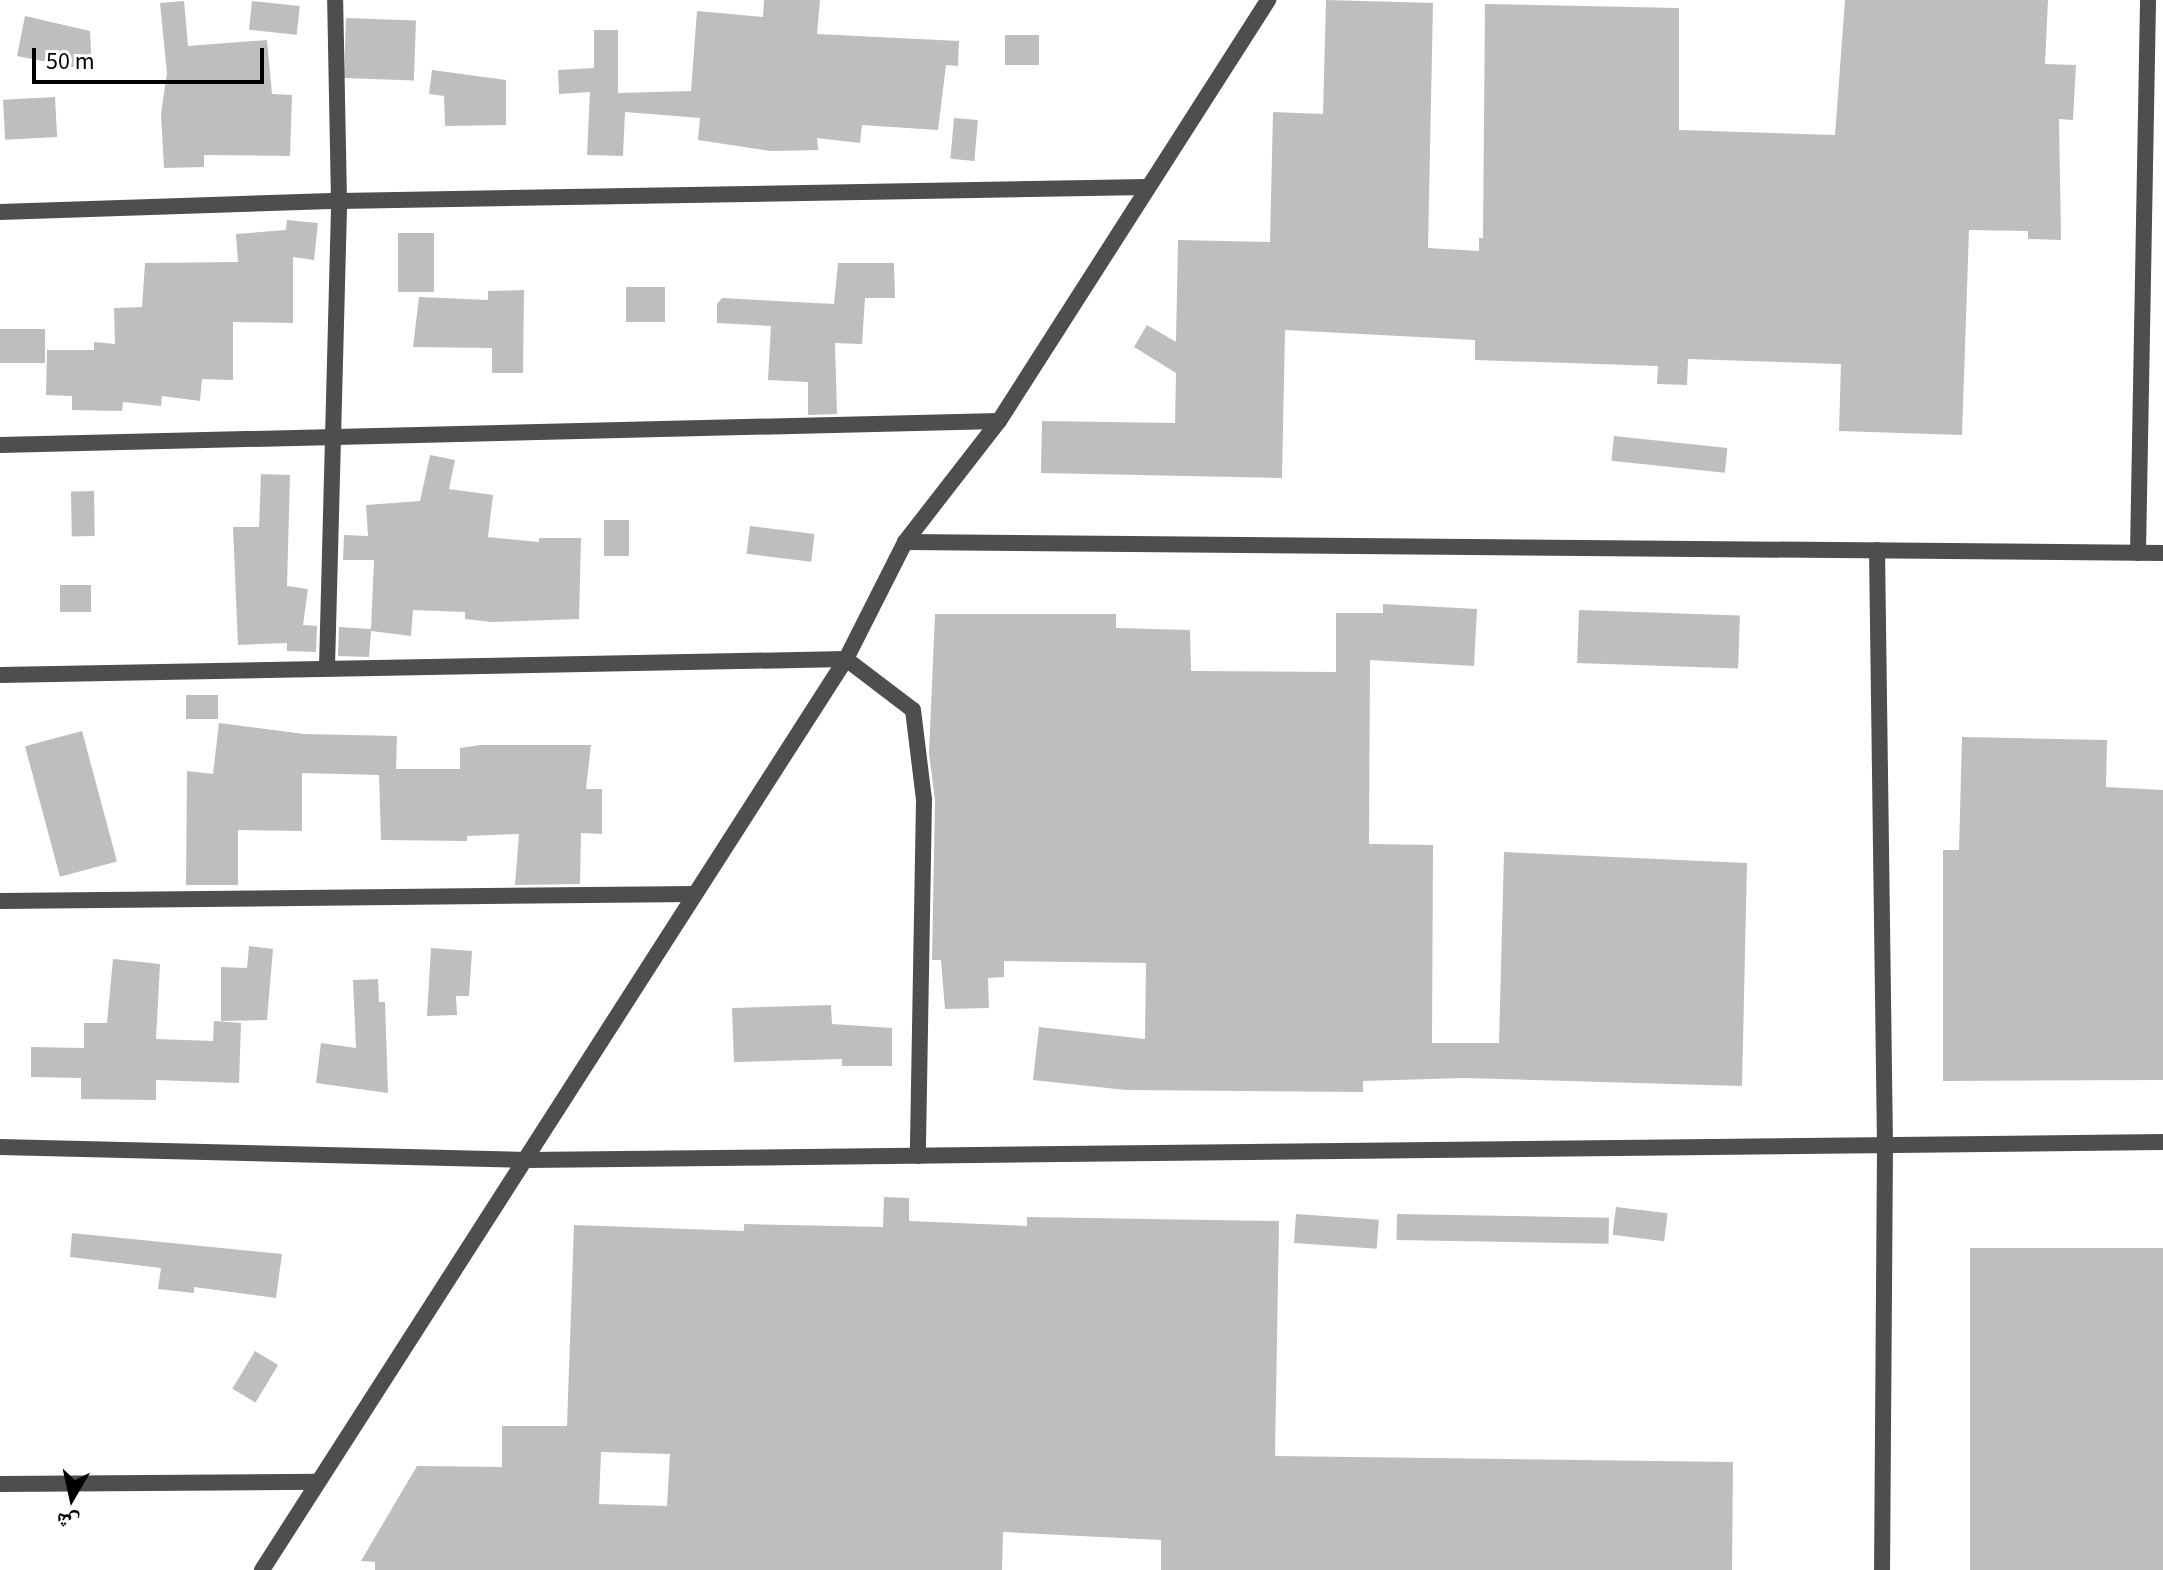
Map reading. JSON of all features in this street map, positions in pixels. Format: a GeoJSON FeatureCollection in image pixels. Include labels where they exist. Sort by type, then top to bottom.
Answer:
{"type":"FeatureCollection","features":[{"type":"Feature","properties":{"kind":"street"},"geometry":{"type":"LineString","coordinates":[[327,667],[339,201],[335,0]]}},
{"type":"Feature","properties":{"kind":"street"},"geometry":{"type":"LineString","coordinates":[[262,1570],[846,659],[905,542],[999,421],[1268,0]]}},
{"type":"Feature","properties":{"kind":"street"},"geometry":{"type":"LineString","coordinates":[[2138,553],[2148,0]]}},
{"type":"Feature","properties":{"kind":"street"},"geometry":{"type":"LineString","coordinates":[[0,212],[339,201],[1147,187]]}},
{"type":"Feature","properties":{"kind":"street"},"geometry":{"type":"LineString","coordinates":[[0,445],[999,421]]}},
{"type":"Feature","properties":{"kind":"street"},"geometry":{"type":"LineString","coordinates":[[905,542],[2163,553]]}},
{"type":"Feature","properties":{"kind":"street"},"geometry":{"type":"LineString","coordinates":[[1877,550],[1885,1146],[1882,1570]]}},
{"type":"Feature","properties":{"kind":"street"},"geometry":{"type":"LineString","coordinates":[[0,675],[846,659],[913,710],[924,800],[918,1156]]}},
{"type":"Feature","properties":{"kind":"street"},"geometry":{"type":"LineString","coordinates":[[0,901],[695,894]]}},
{"type":"Feature","properties":{"kind":"street"},"geometry":{"type":"LineString","coordinates":[[0,1147],[527,1160],[2163,1142]]}},
{"type":"Feature","properties":{"kind":"street"},"geometry":{"type":"LineString","coordinates":[[0,1484],[318,1482]]}},
{"type":"Feature","properties":{"kind":"building"},"geometry":{"type":"Polygon","coordinates":[[[764,0],[820,0],[817,34],[959,41],[958,66],[946,65],[938,130],[862,125],[860,143],[817,138],[818,150],[771,151],[698,140],[700,118],[625,112],[623,156],[587,155],[590,92],[559,94],[558,70],[594,68],[594,30],[618,30],[618,93],[691,91],[697,11],[763,17],[764,0]]]}},
{"type":"Feature","properties":{"kind":"building"},"geometry":{"type":"Polygon","coordinates":[[[1326,0],[1433,3],[1428,248],[1479,251],[1479,238],[1483,238],[1485,4],[1679,8],[1679,130],[1835,135],[1845,0],[2048,0],[2045,64],[2076,65],[2073,120],[2059,119],[2061,240],[2028,239],[2028,231],[1969,230],[1962,435],[1839,431],[1841,364],[1688,359],[1687,385],[1657,384],[1658,366],[1475,360],[1475,340],[1285,330],[1282,478],[1041,473],[1042,421],[1175,423],[1176,373],[1134,347],[1147,325],[1176,342],[1178,240],[1270,242],[1273,112],[1323,114],[1326,0]]]}},
{"type":"Feature","properties":{"kind":"building"},"geometry":{"type":"Polygon","coordinates":[[[184,1],[188,46],[267,40],[272,94],[292,95],[290,156],[204,155],[204,167],[164,168],[161,114],[167,73],[160,3],[184,1]]]}},
{"type":"Feature","properties":{"kind":"building"},"geometry":{"type":"Polygon","coordinates":[[[252,1],[300,6],[297,35],[249,30],[252,1]]]}},
{"type":"Feature","properties":{"kind":"building"},"geometry":{"type":"Polygon","coordinates":[[[25,16],[90,31],[92,71],[17,56],[25,16]]]}},
{"type":"Feature","properties":{"kind":"building"},"geometry":{"type":"Polygon","coordinates":[[[346,18],[416,20],[414,80],[344,78],[346,18]]]}},
{"type":"Feature","properties":{"kind":"building"},"geometry":{"type":"Polygon","coordinates":[[[1005,35],[1039,35],[1039,65],[1005,65],[1005,35]]]}},
{"type":"Feature","properties":{"kind":"building"},"geometry":{"type":"Polygon","coordinates":[[[432,70],[506,80],[506,125],[445,126],[444,96],[429,94],[432,70]]]}},
{"type":"Feature","properties":{"kind":"building"},"geometry":{"type":"Polygon","coordinates":[[[55,97],[57,137],[5,140],[3,100],[55,97]]]}},
{"type":"Feature","properties":{"kind":"building"},"geometry":{"type":"Polygon","coordinates":[[[954,118],[978,120],[974,161],[950,159],[954,118]]]}},
{"type":"Feature","properties":{"kind":"building"},"geometry":{"type":"Polygon","coordinates":[[[287,220],[318,223],[314,260],[293,257],[293,323],[233,322],[233,380],[202,379],[200,401],[162,396],[161,406],[123,402],[122,411],[72,410],[72,396],[46,395],[47,350],[94,350],[94,342],[115,344],[114,308],[142,307],[145,263],[238,262],[236,234],[286,230],[287,220]]]}},
{"type":"Feature","properties":{"kind":"building"},"geometry":{"type":"Polygon","coordinates":[[[398,233],[434,233],[434,292],[398,292],[398,233]]]}},
{"type":"Feature","properties":{"kind":"building"},"geometry":{"type":"Polygon","coordinates":[[[838,263],[894,263],[895,298],[865,298],[862,344],[835,343],[837,414],[808,415],[808,382],[768,380],[771,326],[717,323],[717,304],[722,298],[834,304],[838,263]]]}},
{"type":"Feature","properties":{"kind":"building"},"geometry":{"type":"Polygon","coordinates":[[[626,287],[665,287],[665,322],[626,322],[626,287]]]}},
{"type":"Feature","properties":{"kind":"building"},"geometry":{"type":"Polygon","coordinates":[[[524,290],[523,373],[492,373],[492,348],[413,347],[419,297],[488,300],[488,291],[524,290]]]}},
{"type":"Feature","properties":{"kind":"building"},"geometry":{"type":"Polygon","coordinates":[[[0,329],[45,329],[45,363],[0,363],[0,329]]]}},
{"type":"Feature","properties":{"kind":"building"},"geometry":{"type":"Polygon","coordinates":[[[1614,436],[1727,448],[1725,473],[1611,461],[1614,436]]]}},
{"type":"Feature","properties":{"kind":"building"},"geometry":{"type":"Polygon","coordinates":[[[430,455],[455,460],[449,489],[493,495],[488,537],[539,542],[539,538],[581,538],[579,619],[492,622],[465,619],[465,612],[413,610],[411,636],[371,631],[369,657],[338,656],[339,627],[371,629],[374,560],[343,560],[344,535],[368,536],[366,505],[420,501],[430,455]]]}},
{"type":"Feature","properties":{"kind":"building"},"geometry":{"type":"Polygon","coordinates":[[[261,474],[290,475],[287,586],[308,589],[303,625],[317,626],[316,652],[287,651],[287,643],[238,645],[233,527],[259,527],[261,474]]]}},
{"type":"Feature","properties":{"kind":"building"},"geometry":{"type":"Polygon","coordinates":[[[71,491],[94,491],[95,536],[72,536],[71,491]]]}},
{"type":"Feature","properties":{"kind":"building"},"geometry":{"type":"Polygon","coordinates":[[[604,520],[629,520],[629,556],[604,556],[604,520]]]}},
{"type":"Feature","properties":{"kind":"building"},"geometry":{"type":"Polygon","coordinates":[[[750,526],[815,534],[811,562],[747,554],[750,526]]]}},
{"type":"Feature","properties":{"kind":"building"},"geometry":{"type":"Polygon","coordinates":[[[60,585],[91,585],[91,612],[60,612],[60,585]]]}},
{"type":"Feature","properties":{"kind":"building"},"geometry":{"type":"Polygon","coordinates":[[[1383,604],[1477,609],[1474,666],[1370,660],[1369,844],[1433,845],[1432,1043],[1499,1043],[1504,852],[1747,863],[1742,1086],[1464,1078],[1363,1081],[1363,1092],[1126,1090],[1033,1080],[1039,1027],[1145,1039],[1146,963],[1004,961],[1004,977],[988,978],[989,1008],[945,1009],[941,960],[932,960],[935,800],[929,753],[935,614],[1116,614],[1116,628],[1190,630],[1191,671],[1336,672],[1336,613],[1383,613],[1383,604]]]}},
{"type":"Feature","properties":{"kind":"building"},"geometry":{"type":"Polygon","coordinates":[[[1579,610],[1740,616],[1738,669],[1577,663],[1579,610]]]}},
{"type":"Feature","properties":{"kind":"building"},"geometry":{"type":"Polygon","coordinates":[[[186,695],[218,695],[218,719],[186,719],[186,695]]]}},
{"type":"Feature","properties":{"kind":"building"},"geometry":{"type":"Polygon","coordinates":[[[219,723],[304,734],[397,736],[396,769],[460,769],[460,748],[480,745],[591,745],[586,789],[602,789],[602,834],[581,833],[580,884],[515,885],[519,834],[467,836],[467,841],[381,840],[379,775],[302,773],[302,831],[238,830],[238,885],[186,885],[187,771],[213,774],[219,723]]]}},
{"type":"Feature","properties":{"kind":"building"},"geometry":{"type":"Polygon","coordinates":[[[82,731],[117,861],[60,877],[25,746],[82,731]]]}},
{"type":"Feature","properties":{"kind":"building"},"geometry":{"type":"Polygon","coordinates":[[[1962,737],[2107,740],[2106,787],[2163,790],[2163,1080],[1943,1081],[1943,850],[1959,850],[1962,737]]]}},
{"type":"Feature","properties":{"kind":"building"},"geometry":{"type":"Polygon","coordinates":[[[249,946],[273,949],[267,1020],[221,1021],[221,967],[247,968],[249,946]]]}},
{"type":"Feature","properties":{"kind":"building"},"geometry":{"type":"Polygon","coordinates":[[[431,948],[472,951],[469,996],[456,996],[457,1015],[427,1016],[431,948]]]}},
{"type":"Feature","properties":{"kind":"building"},"geometry":{"type":"Polygon","coordinates":[[[113,959],[160,964],[156,1039],[213,1041],[214,1021],[241,1023],[239,1083],[156,1080],[156,1100],[81,1099],[81,1078],[31,1077],[31,1047],[84,1048],[84,1023],[107,1023],[113,959]]]}},
{"type":"Feature","properties":{"kind":"building"},"geometry":{"type":"Polygon","coordinates":[[[378,979],[379,1002],[385,1002],[388,1093],[316,1083],[321,1043],[356,1048],[353,980],[378,979]]]}},
{"type":"Feature","properties":{"kind":"building"},"geometry":{"type":"Polygon","coordinates":[[[831,1005],[832,1024],[892,1028],[892,1066],[842,1066],[842,1059],[734,1062],[732,1008],[831,1005]]]}},
{"type":"Feature","properties":{"kind":"building"},"geometry":{"type":"Polygon","coordinates":[[[884,1197],[909,1198],[909,1221],[1027,1226],[1027,1217],[1279,1221],[1275,1456],[1733,1462],[1732,1570],[1161,1570],[1161,1540],[1003,1532],[1002,1570],[375,1570],[375,1562],[361,1561],[417,1466],[502,1467],[502,1426],[567,1426],[574,1225],[744,1231],[744,1224],[883,1227],[884,1197]],[[601,1452],[599,1504],[667,1506],[670,1454],[601,1452]]]}},
{"type":"Feature","properties":{"kind":"building"},"geometry":{"type":"Polygon","coordinates":[[[1616,1207],[1668,1213],[1664,1241],[1613,1235],[1616,1207]]]}},
{"type":"Feature","properties":{"kind":"building"},"geometry":{"type":"Polygon","coordinates":[[[1296,1214],[1379,1220],[1377,1249],[1294,1243],[1296,1214]]]}},
{"type":"Feature","properties":{"kind":"building"},"geometry":{"type":"Polygon","coordinates":[[[1397,1214],[1609,1218],[1609,1244],[1397,1240],[1397,1214]]]}},
{"type":"Feature","properties":{"kind":"building"},"geometry":{"type":"Polygon","coordinates":[[[72,1233],[282,1254],[276,1298],[194,1287],[194,1293],[158,1289],[161,1268],[70,1257],[72,1233]]]}},
{"type":"Feature","properties":{"kind":"building"},"geometry":{"type":"Polygon","coordinates":[[[1970,1248],[2163,1248],[2163,1570],[1970,1570],[1970,1248]]]}},
{"type":"Feature","properties":{"kind":"building"},"geometry":{"type":"Polygon","coordinates":[[[255,1351],[278,1365],[255,1403],[232,1389],[255,1351]]]}}]}
